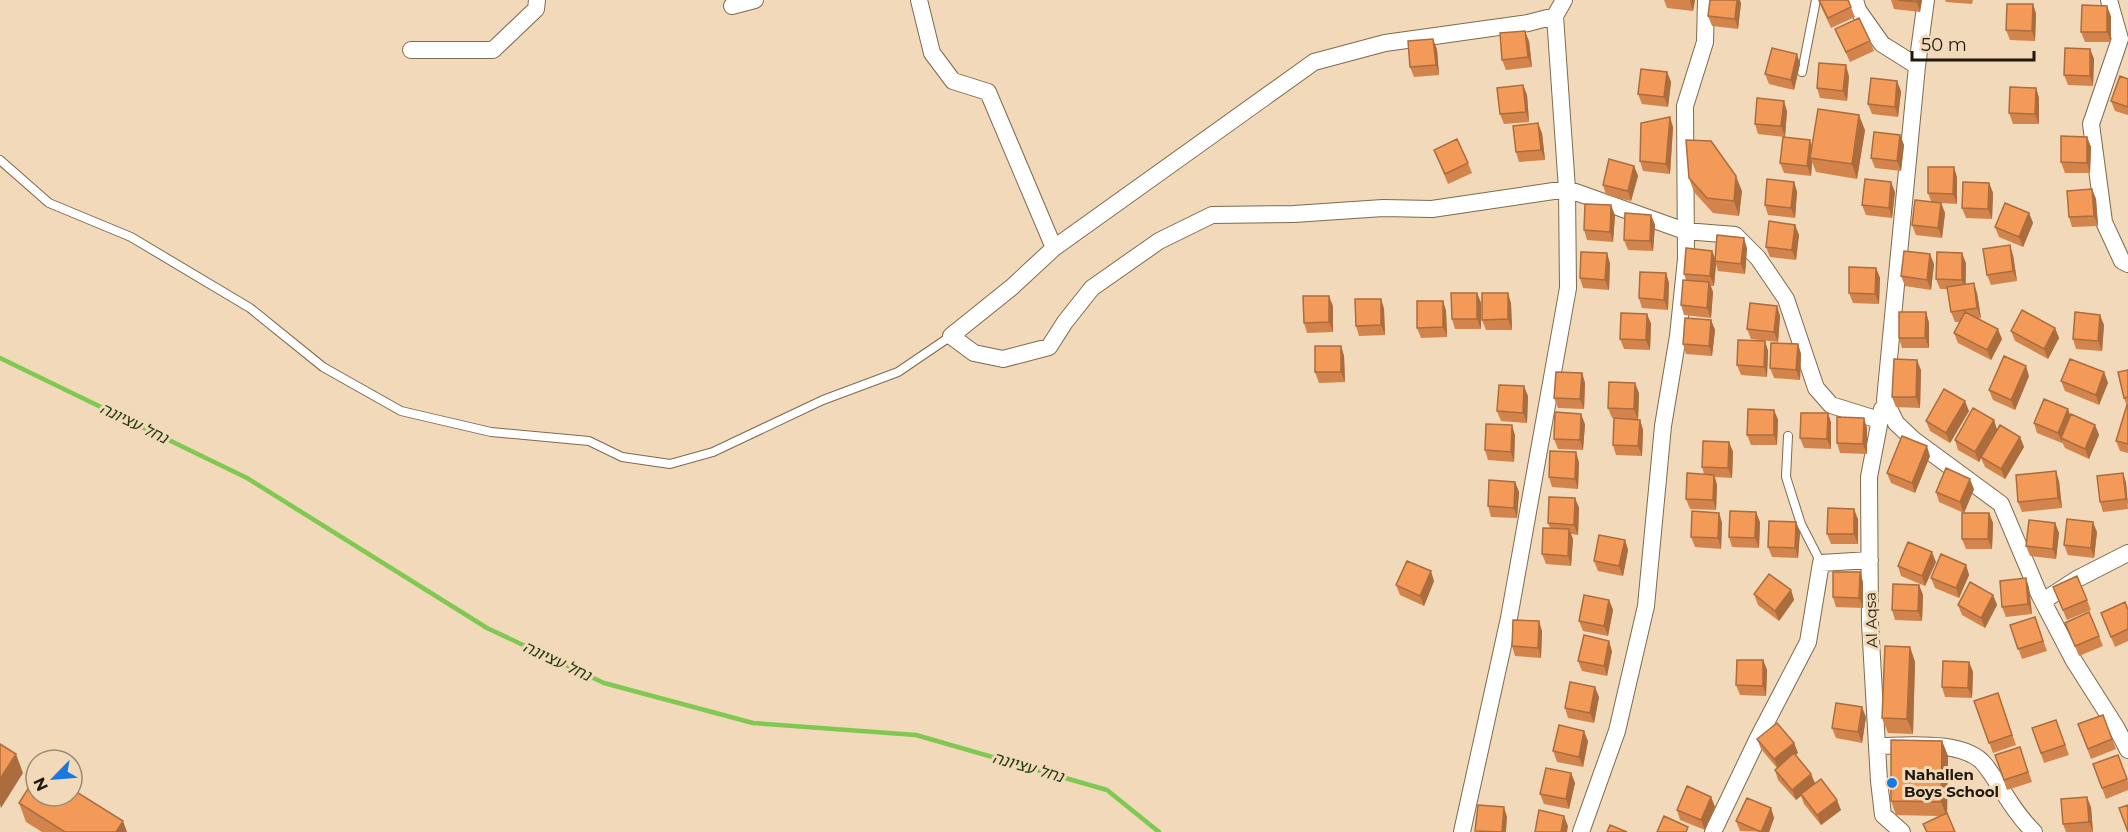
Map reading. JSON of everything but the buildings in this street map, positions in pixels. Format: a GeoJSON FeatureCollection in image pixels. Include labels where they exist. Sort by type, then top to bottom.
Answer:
{"type":"FeatureCollection","features":[{"type":"Feature","properties":{"kind":"street"},"geometry":{"type":"LineString","coordinates":[[411,50],[493,50],[536,9],[537,0]]}},
{"type":"Feature","properties":{"kind":"street"},"geometry":{"type":"LineString","coordinates":[[732,6],[755,0]]}},
{"type":"Feature","properties":{"kind":"street"},"geometry":{"type":"LineString","coordinates":[[919,0],[932,53],[953,81],[988,92],[1054,248]]}},
{"type":"Feature","properties":{"kind":"street"},"geometry":{"type":"LineString","coordinates":[[1462,832],[1509,618],[1568,288],[1567,189],[1555,16],[1564,0]]}},
{"type":"Feature","properties":{"kind":"street"},"geometry":{"type":"LineString","coordinates":[[1581,832],[1617,731],[1646,606],[1663,426],[1678,336],[1686,259],[1685,106],[1705,42],[1706,0]]}},
{"type":"Feature","properties":{"kind":"street"},"geometry":{"type":"LineString","coordinates":[[1855,0],[1858,10],[1882,44],[1917,66]]}},
{"type":"Feature","properties":{"kind":"street","name":"Al Aqsa"},"geometry":{"type":"LineString","coordinates":[[1902,832],[1883,816],[1870,623],[1869,477],[1879,420],[1885,400],[1917,66],[1926,0]]}},
{"type":"Feature","properties":{"kind":"street"},"geometry":{"type":"LineString","coordinates":[[2109,0],[2120,39],[2091,124],[2104,222],[2122,261],[2128,264]]}},
{"type":"Feature","properties":{"kind":"street"},"geometry":{"type":"LineString","coordinates":[[1555,16],[1528,23],[1385,43],[1314,62],[1054,248],[1012,287],[951,336],[975,354],[1003,359],[1049,347],[1092,288],[1159,241],[1212,215],[1294,214],[1383,208],[1432,209],[1567,189],[1685,231],[1734,235],[1758,258],[1786,298],[1816,388],[1831,405],[1879,420]]}},
{"type":"Feature","properties":{"kind":"street"},"geometry":{"type":"LineString","coordinates":[[1885,400],[1896,423],[1914,440],[2001,504],[2043,601],[2074,661],[2128,750]]}},
{"type":"Feature","properties":{"kind":"street"},"geometry":{"type":"LineString","coordinates":[[2043,601],[2077,579],[2128,554]]}},
{"type":"Feature","properties":{"kind":"street"},"geometry":{"type":"LineString","coordinates":[[1713,832],[1808,642],[1821,563],[1870,560]]}},
{"type":"Feature","properties":{"kind":"street"},"geometry":{"type":"LineString","coordinates":[[1877,746],[1937,746],[1972,755],[1983,762],[2020,818],[2034,832]]}},
{"type":"Feature","properties":{"kind":"lane"},"geometry":{"type":"LineString","coordinates":[[1802,72],[1816,0]]}},
{"type":"Feature","properties":{"kind":"lane"},"geometry":{"type":"LineString","coordinates":[[0,160],[49,203],[132,237],[250,308],[322,367],[401,411],[491,432],[589,441],[622,458],[670,464],[713,452],[823,400],[898,372],[951,336]]}},
{"type":"Feature","properties":{"kind":"lane"},"geometry":{"type":"LineString","coordinates":[[1788,436],[1786,477],[1801,524],[1821,563]]}},
{"type":"Feature","properties":{"kind":"waterway","name":"נחל עציונה"},"geometry":{"type":"LineString","coordinates":[[0,358],[247,478],[487,628],[604,683],[753,723],[916,735],[1107,790],[1159,832]]}},
{"type":"Feature","properties":{"kind":"place","name":"Nahallen Boys School"},"geometry":{"type":"Point","coordinates":[1892,783]}}]}
